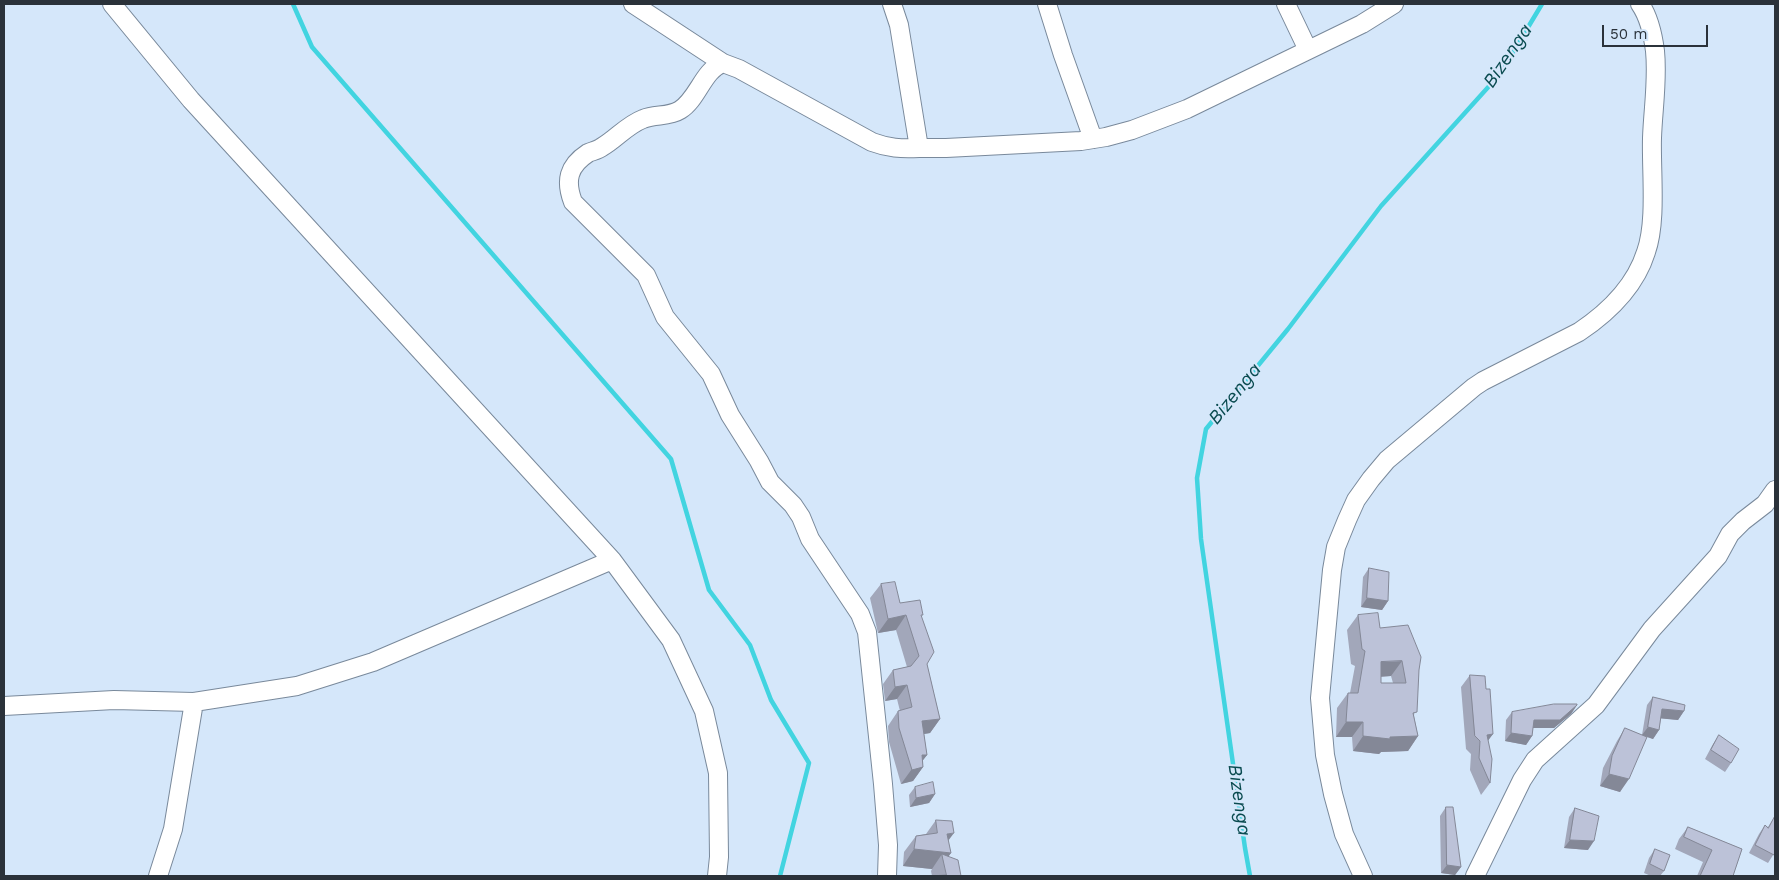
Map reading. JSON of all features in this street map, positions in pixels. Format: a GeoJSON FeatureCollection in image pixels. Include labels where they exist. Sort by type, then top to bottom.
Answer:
{"type":"FeatureCollection","features":[{"type":"Feature","properties":{"kind":"street"},"geometry":{"type":"LineString","coordinates":[[112,4],[191,100],[612,560],[671,640],[704,711],[718,773],[719,857],[717,876]]}},
{"type":"Feature","properties":{"kind":"street"},"geometry":{"type":"LineString","coordinates":[[633,4],[723,63],[738,69],[872,142],[900,149],[980,147],[1093,139],[1132,130],[1188,109],[1362,24],[1394,4]]}},
{"type":"Feature","properties":{"kind":"street"},"geometry":{"type":"LineString","coordinates":[[892,4],[899,25],[919,148]]}},
{"type":"Feature","properties":{"kind":"street"},"geometry":{"type":"LineString","coordinates":[[1047,4],[1062,56],[1093,139]]}},
{"type":"Feature","properties":{"kind":"street"},"geometry":{"type":"LineString","coordinates":[[1286,4],[1308,50]]}},
{"type":"Feature","properties":{"kind":"street"},"geometry":{"type":"LineString","coordinates":[[1363,876],[1344,834],[1332,794],[1325,755],[1320,698],[1332,570],[1336,547],[1356,500],[1387,460],[1483,381],[1592,324],[1623,296],[1636,275],[1647,252],[1651,227],[1652,136],[1656,75],[1655,50],[1647,13],[1640,4]]}},
{"type":"Feature","properties":{"kind":"street"},"geometry":{"type":"LineString","coordinates":[[723,63],[711,72],[687,105],[680,110],[643,119],[580,160],[571,172],[569,190],[573,202],[646,275],[665,317],[712,374],[730,415],[770,482],[793,505],[801,517],[810,539],[840,583],[864,624],[867,632],[883,784],[888,845],[887,876]]}},
{"type":"Feature","properties":{"kind":"street"},"geometry":{"type":"LineString","coordinates":[[1475,876],[1522,780],[1535,760],[1596,705],[1652,629],[1718,556],[1730,534],[1764,504],[1775,490]]}},
{"type":"Feature","properties":{"kind":"street"},"geometry":{"type":"LineString","coordinates":[[4,706],[114,700],[194,702],[297,686],[373,662],[612,560]]}},
{"type":"Feature","properties":{"kind":"street"},"geometry":{"type":"LineString","coordinates":[[158,876],[173,829],[194,702]]}},
{"type":"Feature","properties":{"kind":"building"},"geometry":{"type":"Polygon","coordinates":[[[1369,568],[1389,572],[1388,601],[1367,598],[1369,568]]]}},
{"type":"Feature","properties":{"kind":"building"},"geometry":{"type":"Polygon","coordinates":[[[895,582],[900,603],[920,600],[923,615],[921,615],[934,652],[927,664],[940,719],[922,721],[927,755],[922,755],[923,767],[912,770],[899,728],[898,711],[912,707],[907,685],[895,687],[893,670],[911,666],[919,656],[906,615],[888,619],[881,584],[895,582]]]}},
{"type":"Feature","properties":{"kind":"building"},"geometry":{"type":"Polygon","coordinates":[[[1378,613],[1380,628],[1408,625],[1421,657],[1417,712],[1413,713],[1418,736],[1390,737],[1390,739],[1363,736],[1363,722],[1346,722],[1348,693],[1358,693],[1365,651],[1362,649],[1358,615],[1378,613]],[[1402,661],[1381,662],[1381,683],[1406,683],[1402,661]]]}},
{"type":"Feature","properties":{"kind":"building"},"geometry":{"type":"Polygon","coordinates":[[[1470,675],[1485,676],[1486,689],[1490,689],[1493,734],[1487,735],[1492,759],[1490,783],[1479,758],[1480,741],[1475,736],[1470,675]]]}},
{"type":"Feature","properties":{"kind":"building"},"geometry":{"type":"Polygon","coordinates":[[[1653,697],[1685,705],[1684,711],[1662,709],[1659,730],[1648,727],[1653,697]]]}},
{"type":"Feature","properties":{"kind":"building"},"geometry":{"type":"Polygon","coordinates":[[[1554,704],[1577,705],[1560,720],[1534,720],[1532,736],[1511,733],[1512,712],[1554,704]]]}},
{"type":"Feature","properties":{"kind":"building"},"geometry":{"type":"Polygon","coordinates":[[[1625,728],[1647,737],[1629,779],[1609,774],[1612,756],[1625,728]]]}},
{"type":"Feature","properties":{"kind":"building"},"geometry":{"type":"Polygon","coordinates":[[[1719,735],[1739,749],[1731,763],[1711,750],[1719,735]]]}},
{"type":"Feature","properties":{"kind":"building"},"geometry":{"type":"Polygon","coordinates":[[[933,782],[935,794],[916,798],[915,787],[933,782]]]}},
{"type":"Feature","properties":{"kind":"building"},"geometry":{"type":"Polygon","coordinates":[[[1446,807],[1453,807],[1461,867],[1447,865],[1446,807]]]}},
{"type":"Feature","properties":{"kind":"building"},"geometry":{"type":"Polygon","coordinates":[[[1575,808],[1599,816],[1594,841],[1570,840],[1575,808]]]}},
{"type":"Feature","properties":{"kind":"building"},"geometry":{"type":"Polygon","coordinates":[[[1775,816],[1774,855],[1755,845],[1765,825],[1768,828],[1775,816]]]}},
{"type":"Feature","properties":{"kind":"building"},"geometry":{"type":"Polygon","coordinates":[[[936,820],[952,821],[954,833],[947,834],[951,853],[914,849],[916,836],[937,833],[936,820]]]}},
{"type":"Feature","properties":{"kind":"building"},"geometry":{"type":"Polygon","coordinates":[[[1688,827],[1742,849],[1733,876],[1700,876],[1712,850],[1684,837],[1688,827]]]}},
{"type":"Feature","properties":{"kind":"building"},"geometry":{"type":"Polygon","coordinates":[[[1655,849],[1670,855],[1664,871],[1650,864],[1655,849]]]}},
{"type":"Feature","properties":{"kind":"building"},"geometry":{"type":"Polygon","coordinates":[[[942,854],[958,860],[961,876],[931,876],[946,875],[942,854]]]}},
{"type":"Feature","properties":{"kind":"waterway"},"geometry":{"type":"LineString","coordinates":[[293,4],[312,47],[671,459],[709,590],[750,645],[771,700],[809,763],[780,876]]}},
{"type":"Feature","properties":{"kind":"waterway","name":"Bizenga"},"geometry":{"type":"LineString","coordinates":[[1250,876],[1201,539],[1197,478],[1206,429],[1288,329],[1381,206],[1500,74],[1542,4]]}}]}
